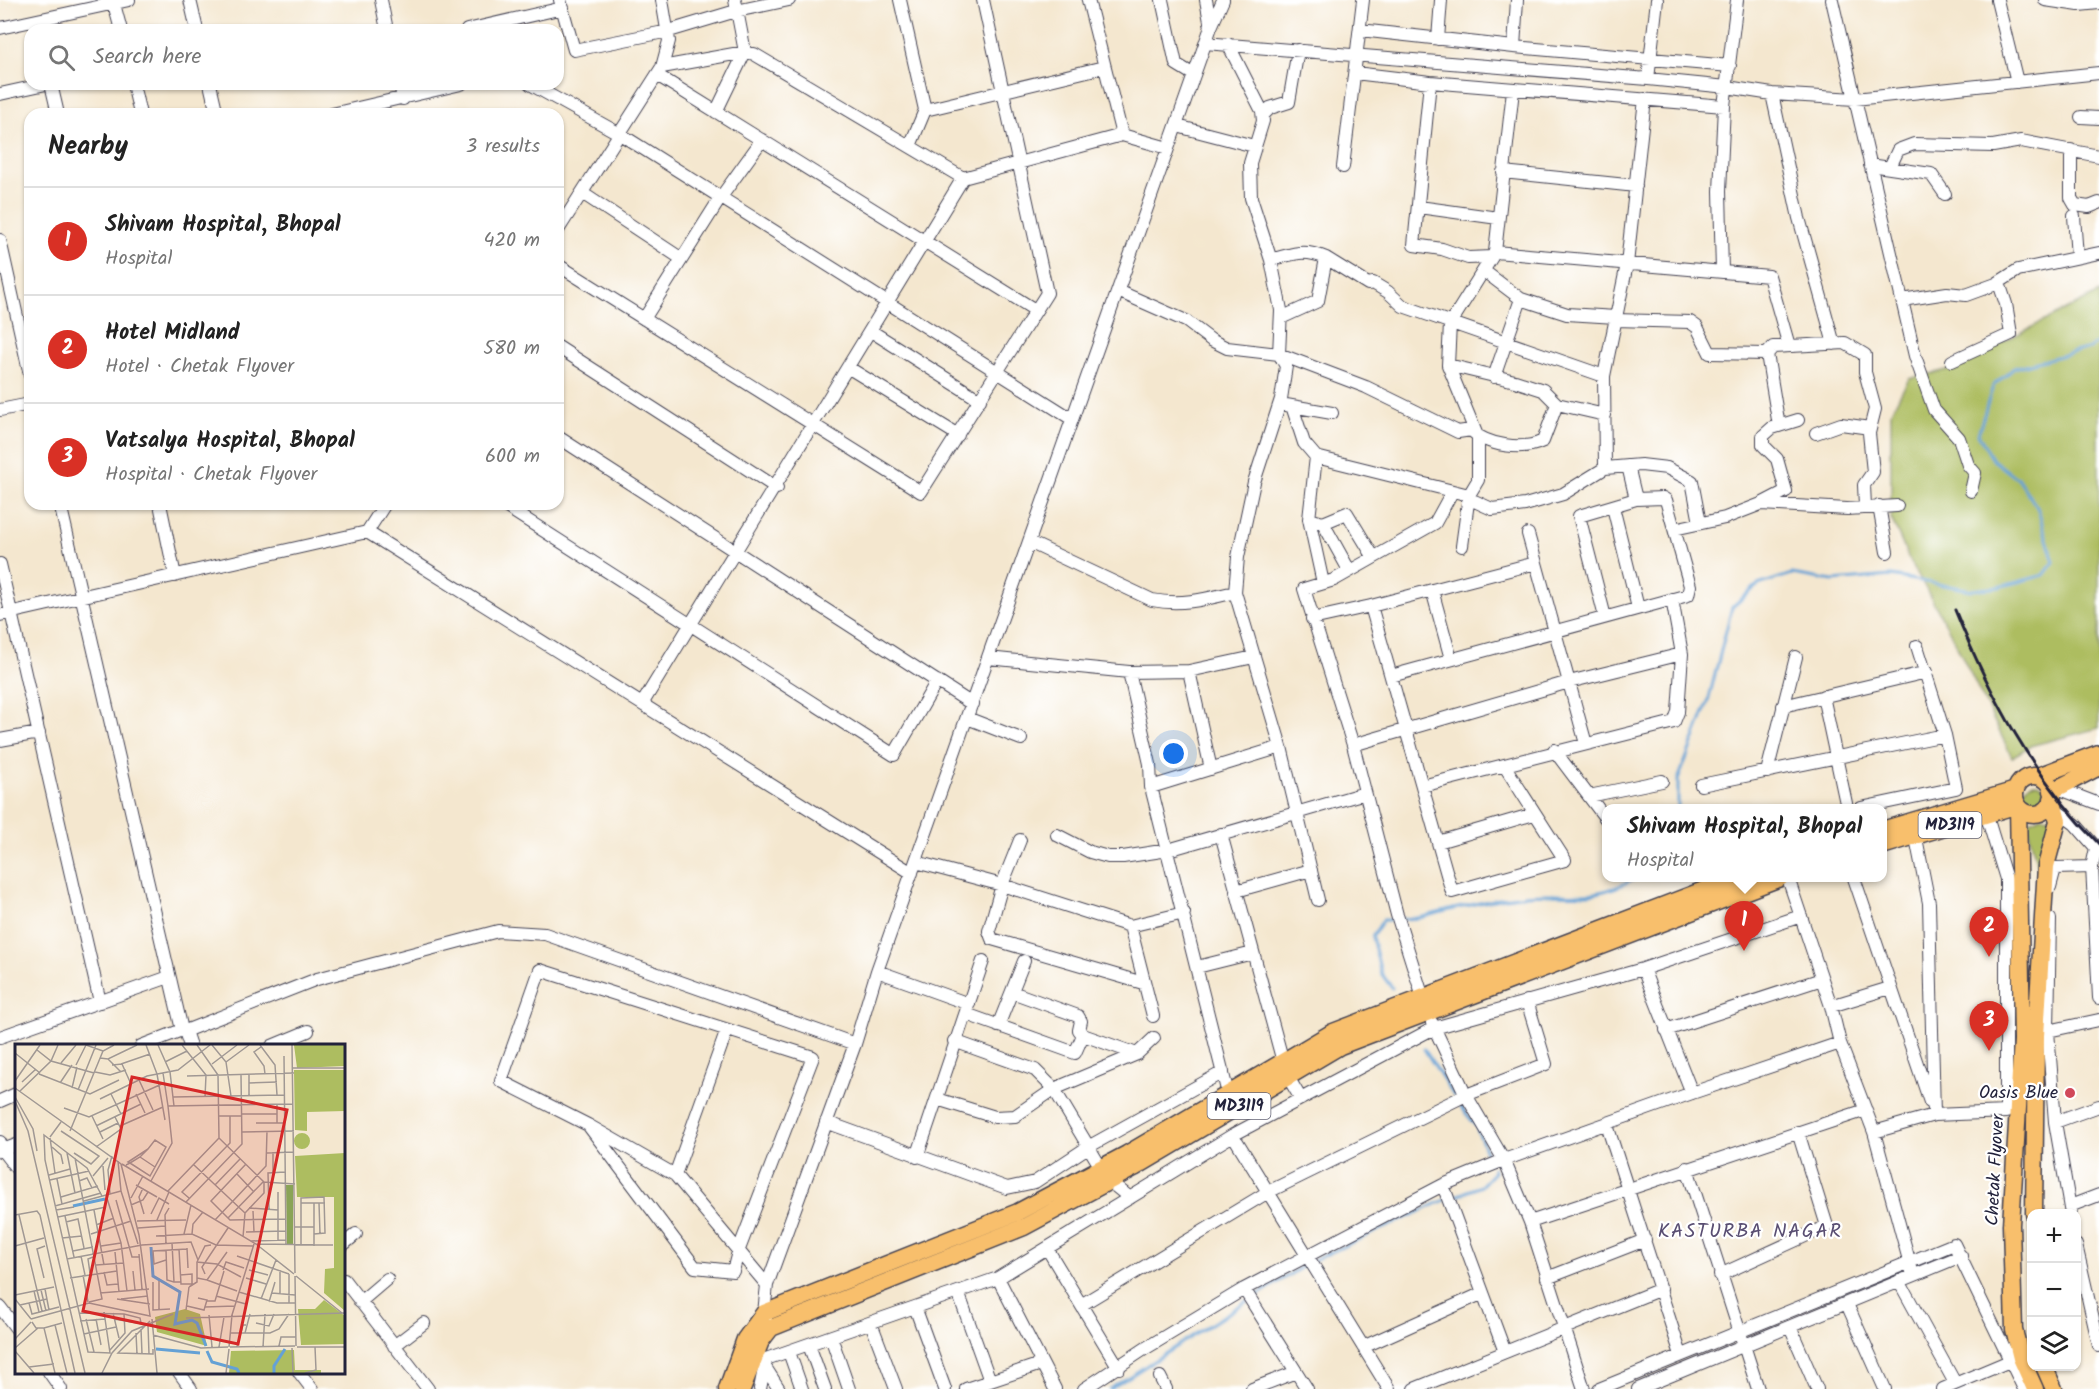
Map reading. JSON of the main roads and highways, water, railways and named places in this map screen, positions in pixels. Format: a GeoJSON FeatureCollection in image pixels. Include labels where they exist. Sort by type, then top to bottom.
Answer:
{"type":"FeatureCollection","features":[{"type":"Feature","properties":{"kind":"main road"},"geometry":{"type":"LineString","coordinates":[[2099,753],[2038,776],[2024,778],[2017,798],[2029,813],[2043,811],[2055,798],[2099,766]]}},
{"type":"Feature","properties":{"kind":"main road"},"geometry":{"type":"LineString","coordinates":[[2038,776],[2045,779],[2055,798]]}},
{"type":"Feature","properties":{"kind":"main road","name":"Chetak Flyover"},"geometry":{"type":"LineString","coordinates":[[2017,798],[2035,1036],[2011,1225],[2014,1330],[2021,1358],[2035,1389]]}},
{"type":"Feature","properties":{"kind":"main road","name":"MD3119"},"geometry":{"type":"LineString","coordinates":[[1887,830],[1914,828],[2017,798]]}},
{"type":"Feature","properties":{"kind":"main road","name":"Chetak Flyover"},"geometry":{"type":"LineString","coordinates":[[2034,1209],[2035,1036],[2046,866],[2058,821],[2055,798]]}},
{"type":"Feature","properties":{"kind":"main road","name":"MD3119"},"geometry":{"type":"LineString","coordinates":[[1887,843],[1961,806],[1984,807]]}},
{"type":"Feature","properties":{"kind":"main road","name":"MD3119"},"geometry":{"type":"LineString","coordinates":[[1428,1013],[1726,882]]}},
{"type":"Feature","properties":{"kind":"main road","name":"MD3119"},"geometry":{"type":"LineString","coordinates":[[755,1361],[745,1339],[767,1320],[1104,1174],[1286,1070],[1333,1032],[1428,1013],[1770,882]]}},
{"type":"Feature","properties":{"kind":"main road","name":"MD3119"},"geometry":{"type":"LineString","coordinates":[[1104,1174],[1228,1094],[1286,1070]]}},
{"type":"Feature","properties":{"kind":"main road"},"geometry":{"type":"LineString","coordinates":[[727,1389],[755,1361]]}},
{"type":"Feature","properties":{"kind":"main road"},"geometry":{"type":"LineString","coordinates":[[742,1389],[755,1361]]}},
{"type":"Feature","properties":{"kind":"main road"},"geometry":{"type":"LineString","coordinates":[[2046,1371],[2054,1389]]}},
{"type":"Feature","properties":{"kind":"waterway"},"geometry":{"type":"LineString","coordinates":[[1678,804],[1678,780],[1708,702],[1732,607],[1758,585],[1792,574],[1833,581],[1891,576],[1972,590],[1999,587],[2044,575],[2054,562],[2037,507],[2018,479],[1993,460],[1978,434],[1993,386],[2014,368],[2090,348],[2099,342]]}},
{"type":"Feature","properties":{"kind":"waterway"},"geometry":{"type":"LineString","coordinates":[[1402,919],[1418,918],[1518,896],[1590,894],[1627,882]]}},
{"type":"Feature","properties":{"kind":"waterway"},"geometry":{"type":"LineString","coordinates":[[1392,988],[1381,973],[1372,937],[1383,920],[1395,920]]}},
{"type":"Feature","properties":{"kind":"waterway"},"geometry":{"type":"LineString","coordinates":[[1424,1049],[1454,1096]]}},
{"type":"Feature","properties":{"kind":"waterway"},"geometry":{"type":"LineString","coordinates":[[1458,1102],[1476,1126],[1490,1162]]}},
{"type":"Feature","properties":{"kind":"waterway"},"geometry":{"type":"LineString","coordinates":[[1451,1198],[1481,1186],[1494,1172],[1493,1168]]}},
{"type":"Feature","properties":{"kind":"waterway"},"geometry":{"type":"LineString","coordinates":[[1314,1260],[1445,1200]]}},
{"type":"Feature","properties":{"kind":"waterway"},"geometry":{"type":"LineString","coordinates":[[1253,1298],[1308,1263]]}},
{"type":"Feature","properties":{"kind":"waterway"},"geometry":{"type":"LineString","coordinates":[[1110,1389],[1247,1301]]}},
{"type":"Feature","properties":{"kind":"railway"},"geometry":{"type":"LineString","coordinates":[[1955,610],[1983,674],[2034,764],[2054,792],[2099,844]]}},
{"type":"Feature","properties":{"kind":"place","name":"Shivam Hospital, Bhopal"},"geometry":{"type":"Point","coordinates":[1744,951]}},
{"type":"Feature","properties":{"kind":"place","name":"Hotel Midland"},"geometry":{"type":"Point","coordinates":[1989,957]}},
{"type":"Feature","properties":{"kind":"place","name":"Vatsalya Hospital, Bhopal"},"geometry":{"type":"Point","coordinates":[1989,1051]}},
{"type":"Feature","properties":{"kind":"place","name":"Oasis Blue"},"geometry":{"type":"Point","coordinates":[2070,1093]}},
{"type":"Feature","properties":{"kind":"district","name":"KASTURBA NAGAR"},"geometry":{"type":"Point","coordinates":[1750,1232]}}]}
